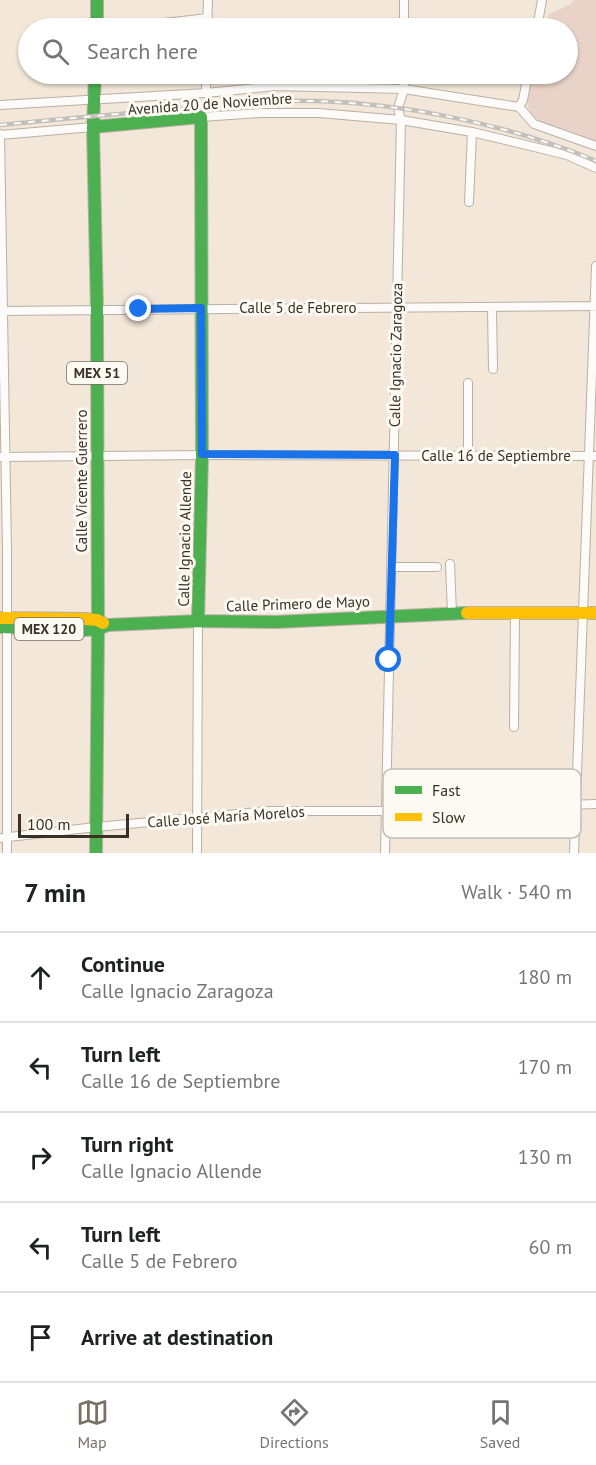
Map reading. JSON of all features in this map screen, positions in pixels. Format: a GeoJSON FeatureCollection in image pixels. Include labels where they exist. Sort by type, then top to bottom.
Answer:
{"type":"FeatureCollection","features":[{"type":"Feature","properties":{"kind":"main road"},"geometry":{"type":"LineString","coordinates":[[97,0],[97,18]]}},
{"type":"Feature","properties":{"kind":"main road","name":"Calle Vicente Guerrero"},"geometry":{"type":"LineString","coordinates":[[94,84],[96,456],[101,625],[96,853]]}},
{"type":"Feature","properties":{"kind":"main road","name":"Avenida 20 de Noviembre"},"geometry":{"type":"LineString","coordinates":[[93,127],[201,117]]}},
{"type":"Feature","properties":{"kind":"main road","name":"Calle Ignacio Allende"},"geometry":{"type":"LineString","coordinates":[[198,621],[202,454],[201,117]]}},
{"type":"Feature","properties":{"kind":"main road","name":"Calle Primero de Mayo"},"geometry":{"type":"LineString","coordinates":[[3,623],[101,625],[198,621],[276,622],[452,613],[596,613]]}},
{"type":"Feature","properties":{"kind":"street"},"geometry":{"type":"LineString","coordinates":[[207,18],[208,0]]}},
{"type":"Feature","properties":{"kind":"street"},"geometry":{"type":"LineString","coordinates":[[404,0],[404,18]]}},
{"type":"Feature","properties":{"kind":"street"},"geometry":{"type":"LineString","coordinates":[[539,18],[542,0]]}},
{"type":"Feature","properties":{"kind":"street"},"geometry":{"type":"LineString","coordinates":[[206,84],[206,93]]}},
{"type":"Feature","properties":{"kind":"street","name":"Calle Ignacio Zaragoza"},"geometry":{"type":"LineString","coordinates":[[387,769],[401,120],[398,108],[404,84]]}},
{"type":"Feature","properties":{"kind":"street"},"geometry":{"type":"LineString","coordinates":[[526,84],[523,100],[519,106],[534,124],[596,146]]}},
{"type":"Feature","properties":{"kind":"street","name":"Avenida 20 de Noviembre"},"geometry":{"type":"LineString","coordinates":[[0,105],[93,101],[275,86],[404,89],[519,106]]}},
{"type":"Feature","properties":{"kind":"street","name":"Avenida 20 de Noviembre"},"geometry":{"type":"LineString","coordinates":[[201,117],[261,112],[319,113],[401,120],[472,132],[567,155],[596,168]]}},
{"type":"Feature","properties":{"kind":"street","name":"Avenida 20 de Noviembre"},"geometry":{"type":"LineString","coordinates":[[0,135],[93,127]]}},
{"type":"Feature","properties":{"kind":"street"},"geometry":{"type":"LineString","coordinates":[[469,202],[472,132]]}},
{"type":"Feature","properties":{"kind":"street"},"geometry":{"type":"LineString","coordinates":[[0,135],[3,837],[7,853]]}},
{"type":"Feature","properties":{"kind":"street"},"geometry":{"type":"LineString","coordinates":[[577,769],[592,456],[596,266]]}},
{"type":"Feature","properties":{"kind":"street","name":"Calle 5 de Febrero"},"geometry":{"type":"LineString","coordinates":[[1,311],[595,306]]}},
{"type":"Feature","properties":{"kind":"street"},"geometry":{"type":"LineString","coordinates":[[492,308],[493,369]]}},
{"type":"Feature","properties":{"kind":"street"},"geometry":{"type":"LineString","coordinates":[[468,383],[468,456]]}},
{"type":"Feature","properties":{"kind":"street","name":"Calle 16 de Septiembre"},"geometry":{"type":"LineString","coordinates":[[2,456],[202,454],[592,456]]}},
{"type":"Feature","properties":{"kind":"street"},"geometry":{"type":"LineString","coordinates":[[450,564],[452,613]]}},
{"type":"Feature","properties":{"kind":"street"},"geometry":{"type":"LineString","coordinates":[[391,567],[438,567]]}},
{"type":"Feature","properties":{"kind":"street"},"geometry":{"type":"LineString","coordinates":[[514,727],[515,614]]}},
{"type":"Feature","properties":{"kind":"street","name":"Calle Ignacio Allende"},"geometry":{"type":"LineString","coordinates":[[197,853],[198,621]]}},
{"type":"Feature","properties":{"kind":"street","name":"Calle José María Morelos"},"geometry":{"type":"LineString","coordinates":[[581,805],[596,804]]}},
{"type":"Feature","properties":{"kind":"street","name":"Calle José María Morelos"},"geometry":{"type":"LineString","coordinates":[[3,837],[269,811],[383,811]]}},
{"type":"Feature","properties":{"kind":"street","name":"Calle Ignacio Zaragoza"},"geometry":{"type":"LineString","coordinates":[[385,838],[385,853]]}},
{"type":"Feature","properties":{"kind":"street"},"geometry":{"type":"LineString","coordinates":[[574,853],[575,838]]}},
{"type":"Feature","properties":{"kind":"shaded area"},"geometry":{"type":"Polygon","coordinates":[[[574,0],[596,0],[596,143],[532,120],[525,98],[527,84],[578,84],[578,18],[548,18],[549,14],[571,4],[574,0]]]}},
{"type":"Feature","properties":{"kind":"railway"},"geometry":{"type":"LineString","coordinates":[[0,125],[244,103],[323,101],[403,109],[484,124],[560,147],[596,161]]}},
{"type":"Feature","properties":{"kind":"traffic: fast"},"geometry":{"type":"LineString","coordinates":[[97,0],[97,18]]}},
{"type":"Feature","properties":{"kind":"traffic: fast"},"geometry":{"type":"LineString","coordinates":[[95,84],[93,127],[97,310],[98,629]]}},
{"type":"Feature","properties":{"kind":"traffic: fast"},"geometry":{"type":"LineString","coordinates":[[93,127],[201,117],[202,455],[198,621]]}},
{"type":"Feature","properties":{"kind":"traffic: fast"},"geometry":{"type":"LineString","coordinates":[[0,627],[85,630],[108,625],[198,621],[276,622],[467,613]]}},
{"type":"Feature","properties":{"kind":"traffic: fast"},"geometry":{"type":"LineString","coordinates":[[96,853],[98,629]]}},
{"type":"Feature","properties":{"kind":"traffic: slow"},"geometry":{"type":"LineString","coordinates":[[467,613],[596,613]]}},
{"type":"Feature","properties":{"kind":"traffic: slow"},"geometry":{"type":"LineString","coordinates":[[0,618],[85,619],[103,623]]}},
{"type":"Feature","properties":{"kind":"route"},"geometry":{"type":"LineString","coordinates":[[139,309],[201,308],[202,454],[395,455],[389,660]]}}]}
